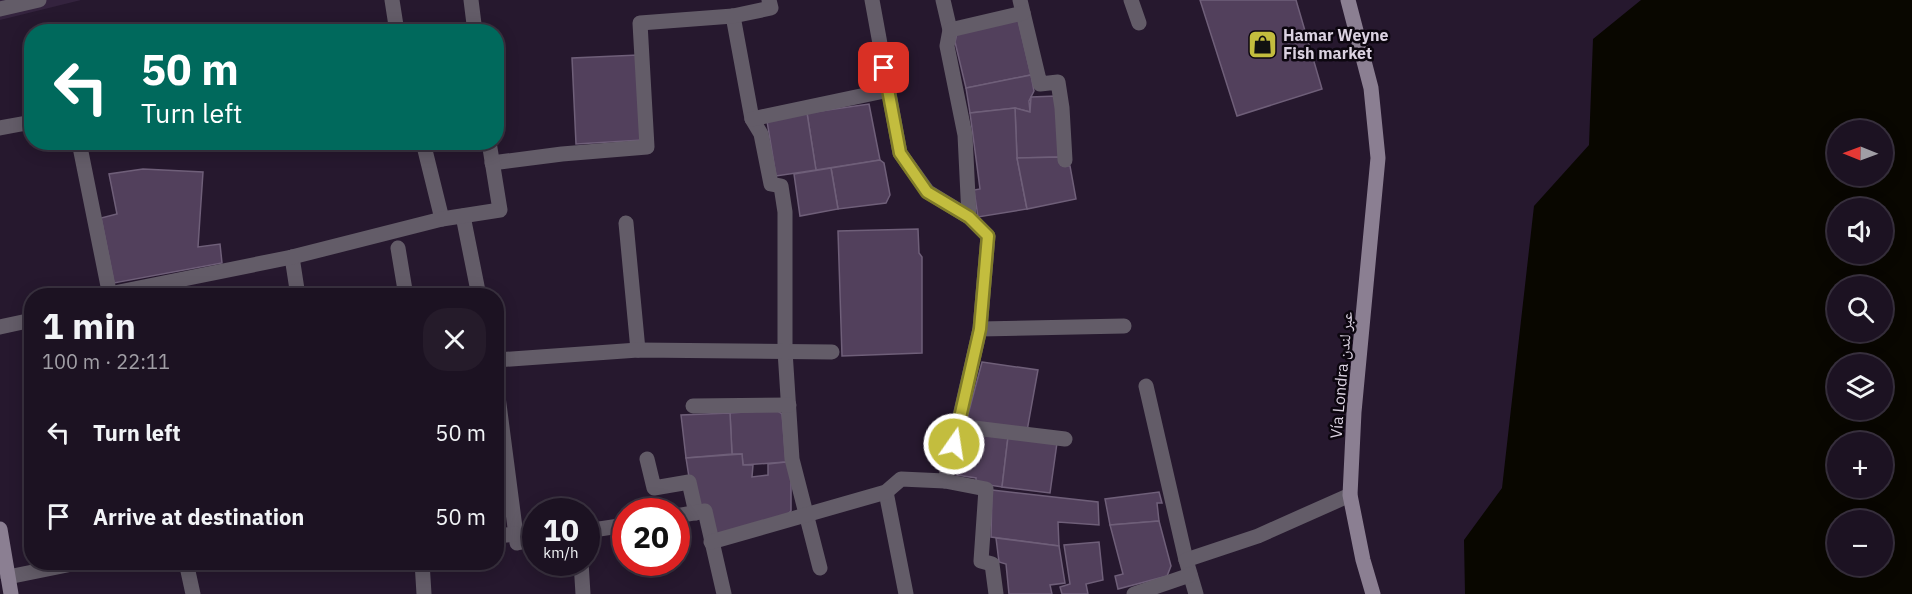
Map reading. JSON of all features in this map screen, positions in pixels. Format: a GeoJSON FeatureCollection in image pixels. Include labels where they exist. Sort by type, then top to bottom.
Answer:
{"type":"FeatureCollection","features":[{"type":"Feature","properties":{"kind":"main road","name":"Vía Londra عبر لندن"},"geometry":{"type":"LineString","coordinates":[[1348,0],[1371,88],[1378,158],[1354,412],[1350,495],[1363,560],[1374,594]]}},
{"type":"Feature","properties":{"kind":"main road"},"geometry":{"type":"LineString","coordinates":[[0,529],[4,578],[11,594]]}},
{"type":"Feature","properties":{"kind":"street"},"geometry":{"type":"LineString","coordinates":[[0,9],[39,0]]}},
{"type":"Feature","properties":{"kind":"street"},"geometry":{"type":"LineString","coordinates":[[392,0],[396,24]]}},
{"type":"Feature","properties":{"kind":"street"},"geometry":{"type":"LineString","coordinates":[[471,0],[473,24]]}},
{"type":"Feature","properties":{"kind":"street"},"geometry":{"type":"LineString","coordinates":[[492,163],[647,147],[640,23],[733,16],[771,8],[769,0]]}},
{"type":"Feature","properties":{"kind":"street"},"geometry":{"type":"LineString","coordinates":[[872,0],[900,153],[927,192],[969,217],[988,236],[980,329],[945,481]]}},
{"type":"Feature","properties":{"kind":"street"},"geometry":{"type":"LineString","coordinates":[[943,0],[950,30],[947,46],[965,135],[969,217]]}},
{"type":"Feature","properties":{"kind":"street"},"geometry":{"type":"LineString","coordinates":[[1131,0],[1139,24]]}},
{"type":"Feature","properties":{"kind":"street"},"geometry":{"type":"LineString","coordinates":[[950,30],[1022,6],[1040,84],[1058,82],[1065,160]]}},
{"type":"Feature","properties":{"kind":"street"},"geometry":{"type":"LineString","coordinates":[[733,16],[752,119],[761,134],[771,184],[781,186],[785,351],[792,459],[820,568]]}},
{"type":"Feature","properties":{"kind":"street"},"geometry":{"type":"LineString","coordinates":[[752,119],[889,90]]}},
{"type":"Feature","properties":{"kind":"street"},"geometry":{"type":"LineString","coordinates":[[0,128],[24,124]]}},
{"type":"Feature","properties":{"kind":"street"},"geometry":{"type":"LineString","coordinates":[[81,150],[109,288]]}},
{"type":"Feature","properties":{"kind":"street"},"geometry":{"type":"LineString","coordinates":[[425,150],[442,219]]}},
{"type":"Feature","properties":{"kind":"street"},"geometry":{"type":"LineString","coordinates":[[143,288],[291,257],[442,219],[500,210],[490,150]]}},
{"type":"Feature","properties":{"kind":"street"},"geometry":{"type":"LineString","coordinates":[[463,216],[477,288]]}},
{"type":"Feature","properties":{"kind":"street"},"geometry":{"type":"LineString","coordinates":[[626,223],[638,350]]}},
{"type":"Feature","properties":{"kind":"street"},"geometry":{"type":"LineString","coordinates":[[398,248],[405,288]]}},
{"type":"Feature","properties":{"kind":"street"},"geometry":{"type":"LineString","coordinates":[[291,257],[297,288]]}},
{"type":"Feature","properties":{"kind":"street"},"geometry":{"type":"LineString","coordinates":[[0,327],[24,322]]}},
{"type":"Feature","properties":{"kind":"street"},"geometry":{"type":"LineString","coordinates":[[980,329],[1124,326]]}},
{"type":"Feature","properties":{"kind":"street"},"geometry":{"type":"LineString","coordinates":[[504,359],[638,350],[832,351]]}},
{"type":"Feature","properties":{"kind":"street"},"geometry":{"type":"LineString","coordinates":[[1146,386],[1196,594]]}},
{"type":"Feature","properties":{"kind":"street"},"geometry":{"type":"LineString","coordinates":[[693,406],[789,405]]}},
{"type":"Feature","properties":{"kind":"street"},"geometry":{"type":"LineString","coordinates":[[958,426],[1065,439]]}},
{"type":"Feature","properties":{"kind":"street"},"geometry":{"type":"LineString","coordinates":[[504,439],[517,543],[522,542]]}},
{"type":"Feature","properties":{"kind":"street"},"geometry":{"type":"LineString","coordinates":[[647,459],[654,488],[689,482],[696,513]]}},
{"type":"Feature","properties":{"kind":"street"},"geometry":{"type":"LineString","coordinates":[[711,542],[886,492],[902,479],[945,481],[986,489],[981,561],[992,564],[996,594]]}},
{"type":"Feature","properties":{"kind":"street"},"geometry":{"type":"LineString","coordinates":[[886,492],[906,594]]}},
{"type":"Feature","properties":{"kind":"street"},"geometry":{"type":"LineString","coordinates":[[1134,594],[1350,495]]}},
{"type":"Feature","properties":{"kind":"street"},"geometry":{"type":"LineString","coordinates":[[690,514],[705,511],[724,594]]}},
{"type":"Feature","properties":{"kind":"street"},"geometry":{"type":"LineString","coordinates":[[504,535],[516,534]]}},
{"type":"Feature","properties":{"kind":"street"},"geometry":{"type":"LineString","coordinates":[[4,578],[43,570]]}},
{"type":"Feature","properties":{"kind":"street"},"geometry":{"type":"LineString","coordinates":[[188,570],[193,594]]}},
{"type":"Feature","properties":{"kind":"street"},"geometry":{"type":"LineString","coordinates":[[420,593],[421,570]]}},
{"type":"Feature","properties":{"kind":"street"},"geometry":{"type":"LineString","coordinates":[[582,576],[583,594]]}},
{"type":"Feature","properties":{"kind":"shaded area"},"geometry":{"type":"Polygon","coordinates":[[[0,0],[81,0],[0,20],[0,0]]]}},
{"type":"Feature","properties":{"kind":"shaded area"},"geometry":{"type":"Polygon","coordinates":[[[1641,0],[1912,0],[1912,594],[1465,594],[1464,540],[1502,488],[1534,206],[1589,145],[1593,39],[1641,0]]]}},
{"type":"Feature","properties":{"kind":"building","name":"Hamar Weyne Fish market"},"geometry":{"type":"Polygon","coordinates":[[[1200,0],[1296,0],[1322,89],[1237,116],[1200,0]]]}},
{"type":"Feature","properties":{"kind":"building"},"geometry":{"type":"Polygon","coordinates":[[[1018,19],[1031,75],[966,88],[955,42],[957,33],[1018,19]]]}},
{"type":"Feature","properties":{"kind":"building"},"geometry":{"type":"Polygon","coordinates":[[[638,55],[643,140],[576,144],[572,58],[638,55]]]}},
{"type":"Feature","properties":{"kind":"building"},"geometry":{"type":"Polygon","coordinates":[[[1031,75],[1034,91],[1029,101],[1030,112],[1015,108],[970,113],[966,88],[1031,75]]]}},
{"type":"Feature","properties":{"kind":"building"},"geometry":{"type":"Polygon","coordinates":[[[1056,96],[1061,157],[1017,158],[1015,108],[1030,112],[1031,97],[1056,96]]]}},
{"type":"Feature","properties":{"kind":"building"},"geometry":{"type":"Polygon","coordinates":[[[869,104],[880,160],[816,170],[807,113],[869,104]]]}},
{"type":"Feature","properties":{"kind":"building"},"geometry":{"type":"Polygon","coordinates":[[[1015,108],[1017,158],[1027,209],[978,217],[974,190],[980,189],[970,113],[1015,108]]]}},
{"type":"Feature","properties":{"kind":"building"},"geometry":{"type":"Polygon","coordinates":[[[807,113],[816,170],[776,176],[767,121],[807,113]]]}},
{"type":"Feature","properties":{"kind":"building"},"geometry":{"type":"Polygon","coordinates":[[[1061,157],[1061,165],[1070,166],[1076,199],[1027,209],[1017,158],[1061,157]]]}},
{"type":"Feature","properties":{"kind":"building"},"geometry":{"type":"Polygon","coordinates":[[[880,160],[884,163],[890,195],[886,203],[838,209],[831,168],[880,160]]]}},
{"type":"Feature","properties":{"kind":"building"},"geometry":{"type":"Polygon","coordinates":[[[831,168],[838,209],[800,216],[794,174],[831,168]]]}},
{"type":"Feature","properties":{"kind":"building"},"geometry":{"type":"Polygon","coordinates":[[[143,169],[203,172],[198,247],[220,244],[222,263],[114,283],[101,218],[117,214],[109,174],[143,169]]]}},
{"type":"Feature","properties":{"kind":"building"},"geometry":{"type":"Polygon","coordinates":[[[918,229],[919,253],[922,257],[922,353],[842,356],[838,231],[918,229]]]}},
{"type":"Feature","properties":{"kind":"building"},"geometry":{"type":"Polygon","coordinates":[[[982,362],[1038,370],[1027,431],[966,422],[982,362]]]}},
{"type":"Feature","properties":{"kind":"building"},"geometry":{"type":"Polygon","coordinates":[[[776,410],[782,414],[786,462],[743,465],[742,454],[732,454],[730,413],[776,410]]]}},
{"type":"Feature","properties":{"kind":"building"},"geometry":{"type":"Polygon","coordinates":[[[730,413],[732,454],[686,458],[681,415],[730,413]]]}},
{"type":"Feature","properties":{"kind":"building"},"geometry":{"type":"Polygon","coordinates":[[[962,431],[1008,437],[1002,487],[976,483],[976,478],[957,475],[962,431]]]}},
{"type":"Feature","properties":{"kind":"building"},"geometry":{"type":"Polygon","coordinates":[[[1008,437],[1057,443],[1050,493],[1002,487],[1008,437]]]}},
{"type":"Feature","properties":{"kind":"building"},"geometry":{"type":"Polygon","coordinates":[[[742,454],[743,465],[753,465],[752,477],[768,475],[768,464],[786,462],[791,469],[791,511],[785,516],[716,535],[698,509],[686,458],[742,454]]]}},
{"type":"Feature","properties":{"kind":"building"},"geometry":{"type":"Polygon","coordinates":[[[992,490],[1098,502],[1099,525],[1058,522],[1059,546],[991,537],[992,490]]]}},
{"type":"Feature","properties":{"kind":"building"},"geometry":{"type":"Polygon","coordinates":[[[1159,492],[1162,503],[1157,503],[1159,521],[1110,525],[1105,499],[1159,492]]]}},
{"type":"Feature","properties":{"kind":"building"},"geometry":{"type":"Polygon","coordinates":[[[1159,521],[1171,566],[1167,576],[1118,589],[1115,576],[1123,574],[1110,525],[1159,521]]]}},
{"type":"Feature","properties":{"kind":"building"},"geometry":{"type":"Polygon","coordinates":[[[996,538],[1059,546],[1065,583],[1050,585],[1052,594],[1009,594],[1006,564],[999,562],[996,538]]]}},
{"type":"Feature","properties":{"kind":"building"},"geometry":{"type":"Polygon","coordinates":[[[1099,542],[1103,580],[1086,584],[1088,594],[1062,594],[1060,587],[1070,584],[1064,545],[1099,542]]]}},
{"type":"Feature","properties":{"kind":"place","name":"Hamar Weyne Fish market"},"geometry":{"type":"Point","coordinates":[1262,44]}},
{"type":"Feature","properties":{"kind":"route"},"geometry":{"type":"LineString","coordinates":[[884,68],[900,153],[927,192],[969,217],[988,236],[980,329],[954,444]]}}]}
